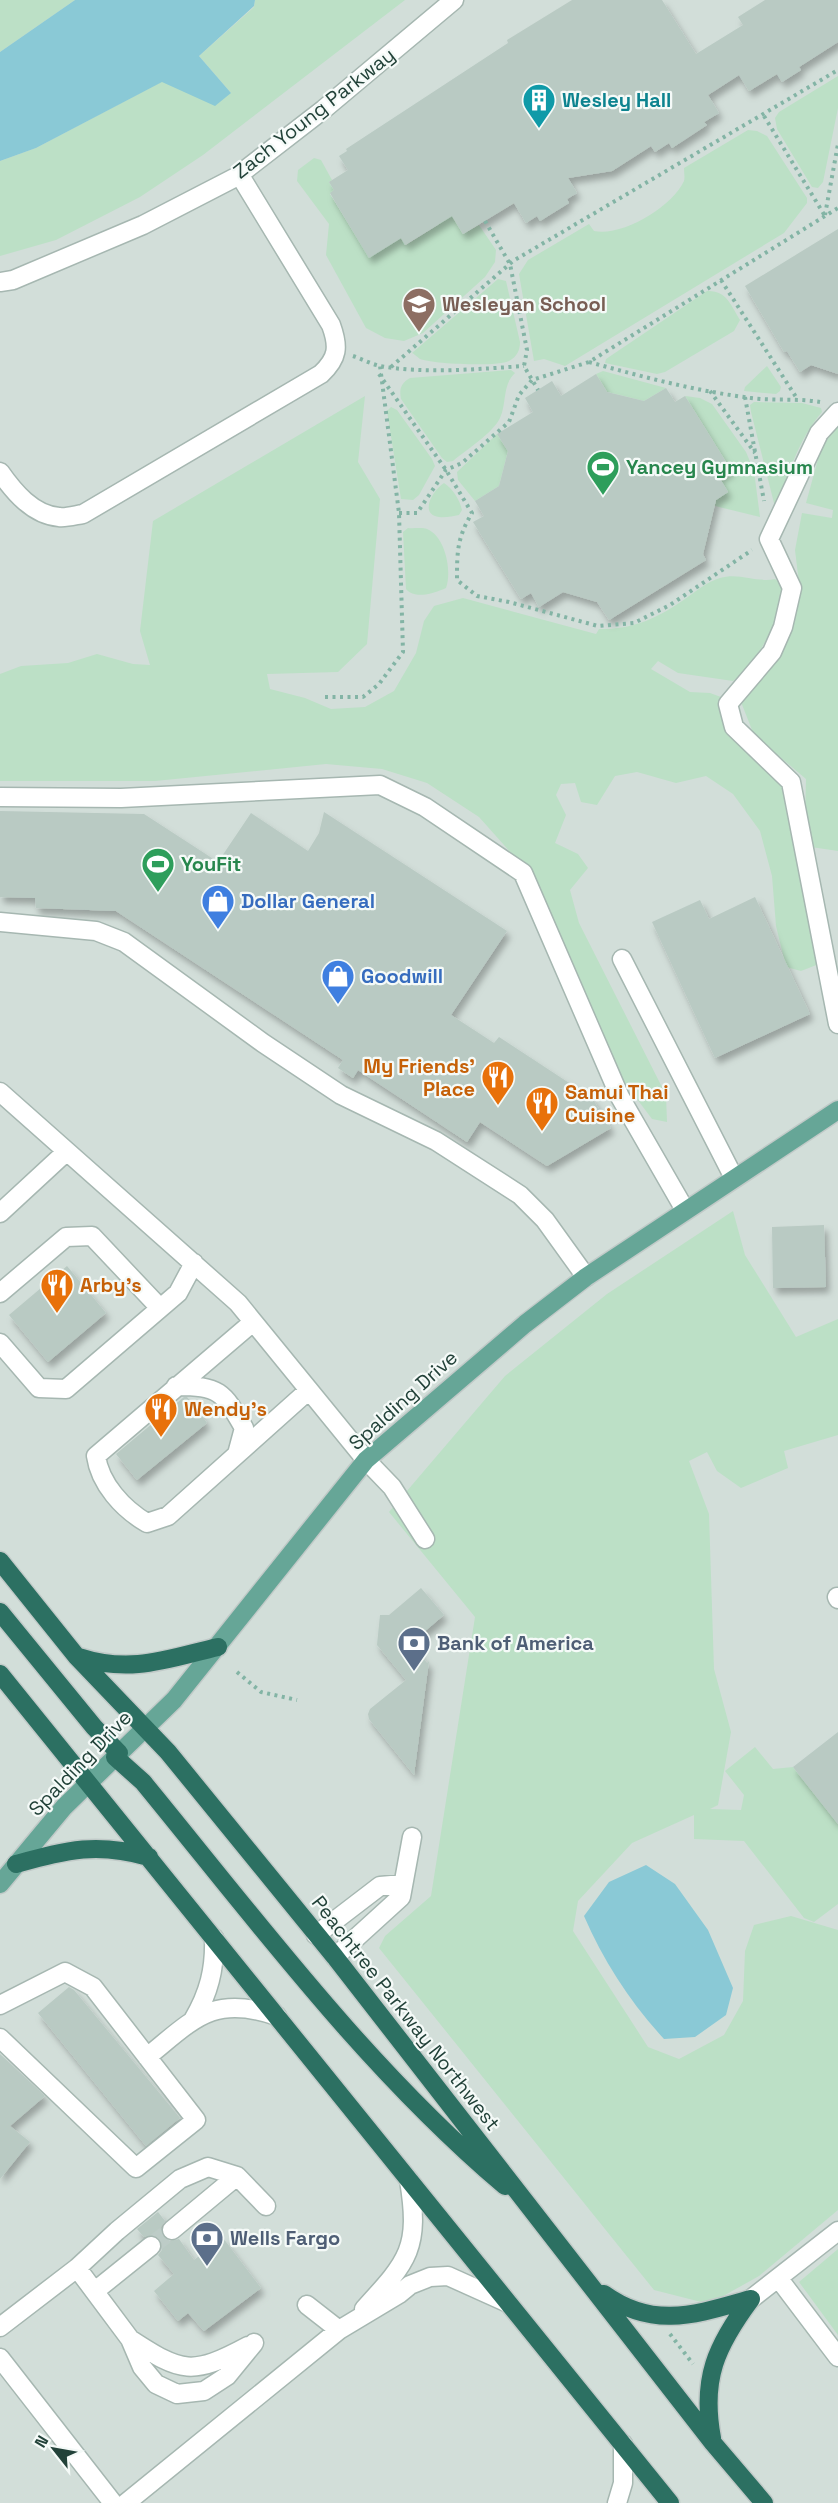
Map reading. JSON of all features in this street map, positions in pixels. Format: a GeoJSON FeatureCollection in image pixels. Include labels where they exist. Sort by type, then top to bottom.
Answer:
{"type":"FeatureCollection","features":[{"type":"Feature","properties":{"kind":"highway","name":"Peachtree Parkway Northwest"},"geometry":{"type":"LineString","coordinates":[[0,1561],[77,1657],[168,1752],[335,1957],[594,2287],[713,2443],[764,2503]]}},
{"type":"Feature","properties":{"kind":"highway"},"geometry":{"type":"LineString","coordinates":[[0,1612],[294,1966],[411,2101],[454,2143],[536,2213]]}},
{"type":"Feature","properties":{"kind":"highway"},"geometry":{"type":"LineString","coordinates":[[77,1657],[106,1665],[135,1666],[218,1647]]}},
{"type":"Feature","properties":{"kind":"highway"},"geometry":{"type":"LineString","coordinates":[[0,1674],[670,2503]]}},
{"type":"Feature","properties":{"kind":"highway"},"geometry":{"type":"LineString","coordinates":[[16,1864],[73,1849],[96,1847],[149,1857]]}},
{"type":"Feature","properties":{"kind":"highway"},"geometry":{"type":"LineString","coordinates":[[594,2287],[616,2303],[655,2316],[684,2317],[751,2299]]}},
{"type":"Feature","properties":{"kind":"highway"},"geometry":{"type":"LineString","coordinates":[[713,2443],[708,2401],[713,2362],[729,2328],[751,2299]]}},
{"type":"Feature","properties":{"kind":"main road","name":"Spalding Drive"},"geometry":{"type":"LineString","coordinates":[[0,1884],[63,1807],[174,1700],[366,1460],[516,1332],[586,1277],[838,1110]]}},
{"type":"Feature","properties":{"kind":"street","name":"Zach Young Parkway"},"geometry":{"type":"LineString","coordinates":[[0,282],[13,280],[143,225],[239,174],[324,109],[454,0]]}},
{"type":"Feature","properties":{"kind":"street"},"geometry":{"type":"LineString","coordinates":[[0,472],[10,487],[28,506],[59,517],[83,513],[321,374],[332,363],[337,342],[331,325],[239,174]]}},
{"type":"Feature","properties":{"kind":"street"},"geometry":{"type":"LineString","coordinates":[[833,407],[769,539],[792,588],[783,627],[772,652],[728,704],[734,727],[791,782],[838,1024]]}},
{"type":"Feature","properties":{"kind":"street"},"geometry":{"type":"LineString","coordinates":[[0,797],[121,798],[381,785],[425,807],[524,873],[620,1097],[685,1210]]}},
{"type":"Feature","properties":{"kind":"street"},"geometry":{"type":"LineString","coordinates":[[0,922],[96,931],[124,942],[263,1043],[341,1095],[436,1141],[520,1195],[545,1220],[586,1277]]}},
{"type":"Feature","properties":{"kind":"street"},"geometry":{"type":"LineString","coordinates":[[622,959],[734,1178]]}},
{"type":"Feature","properties":{"kind":"street"},"geometry":{"type":"LineString","coordinates":[[0,1092],[224,1290],[366,1460],[392,1487],[424,1539]]}},
{"type":"Feature","properties":{"kind":"street"},"geometry":{"type":"LineString","coordinates":[[0,1213],[66,1152]]}},
{"type":"Feature","properties":{"kind":"street"},"geometry":{"type":"LineString","coordinates":[[0,1293],[66,1237],[92,1236],[160,1308]]}},
{"type":"Feature","properties":{"kind":"street"},"geometry":{"type":"LineString","coordinates":[[0,1343],[39,1388],[66,1389],[178,1293],[194,1263]]}},
{"type":"Feature","properties":{"kind":"street"},"geometry":{"type":"LineString","coordinates":[[253,1322],[96,1456],[98,1472],[129,1512],[147,1523],[168,1516],[309,1390]]}},
{"type":"Feature","properties":{"kind":"street"},"geometry":{"type":"LineString","coordinates":[[176,1386],[204,1386],[219,1393],[232,1407],[244,1428],[237,1454]]}},
{"type":"Feature","properties":{"kind":"street"},"geometry":{"type":"LineString","coordinates":[[335,1957],[401,1896],[412,1838]]}},
{"type":"Feature","properties":{"kind":"street"},"geometry":{"type":"LineString","coordinates":[[316,1935],[380,1886],[403,1884]]}},
{"type":"Feature","properties":{"kind":"street"},"geometry":{"type":"LineString","coordinates":[[193,2020],[207,1994],[212,1976],[214,1938]]}},
{"type":"Feature","properties":{"kind":"street"},"geometry":{"type":"LineString","coordinates":[[0,2005],[65,1972],[93,1987],[196,2120],[136,2168],[0,2038]]}},
{"type":"Feature","properties":{"kind":"street"},"geometry":{"type":"LineString","coordinates":[[147,2057],[193,2020],[213,2010],[234,2006],[248,2007],[277,2016]]}},
{"type":"Feature","properties":{"kind":"street"},"geometry":{"type":"LineString","coordinates":[[0,2326],[77,2268],[117,2231],[180,2179],[208,2167],[237,2176],[266,2206]]}},
{"type":"Feature","properties":{"kind":"street"},"geometry":{"type":"LineString","coordinates":[[172,2230],[237,2176]]}},
{"type":"Feature","properties":{"kind":"street"},"geometry":{"type":"LineString","coordinates":[[346,2326],[404,2261],[412,2243],[414,2224],[409,2180]]}},
{"type":"Feature","properties":{"kind":"street"},"geometry":{"type":"LineString","coordinates":[[751,2299],[838,2231]]}},
{"type":"Feature","properties":{"kind":"street"},"geometry":{"type":"LineString","coordinates":[[95,2291],[151,2246]]}},
{"type":"Feature","properties":{"kind":"street"},"geometry":{"type":"LineString","coordinates":[[77,2268],[130,2340],[142,2367],[156,2384],[177,2394],[204,2391],[227,2376],[254,2343],[215,2361],[192,2368],[175,2365],[130,2340]]}},
{"type":"Feature","properties":{"kind":"street"},"geometry":{"type":"LineString","coordinates":[[126,2503],[346,2326],[399,2294],[410,2284],[429,2277],[448,2276],[508,2303]]}},
{"type":"Feature","properties":{"kind":"street"},"geometry":{"type":"LineString","coordinates":[[779,2279],[838,2356]]}},
{"type":"Feature","properties":{"kind":"street"},"geometry":{"type":"LineString","coordinates":[[307,2305],[346,2326]]}},
{"type":"Feature","properties":{"kind":"street"},"geometry":{"type":"LineString","coordinates":[[0,2358],[113,2503]]}},
{"type":"Feature","properties":{"kind":"street"},"geometry":{"type":"LineString","coordinates":[[617,2503],[623,2483],[623,2444]]}},
{"type":"Feature","properties":{"kind":"path"},"geometry":{"type":"LineString","coordinates":[[392,366],[510,264],[764,116],[838,70]]}},
{"type":"Feature","properties":{"kind":"path"},"geometry":{"type":"LineString","coordinates":[[764,116],[825,216]]}},
{"type":"Feature","properties":{"kind":"path"},"geometry":{"type":"LineString","coordinates":[[825,216],[838,144]]}},
{"type":"Feature","properties":{"kind":"path"},"geometry":{"type":"LineString","coordinates":[[399,513],[417,513],[446,470],[462,463],[509,422],[519,395],[532,380],[589,362],[838,208]]}},
{"type":"Feature","properties":{"kind":"path"},"geometry":{"type":"LineString","coordinates":[[485,221],[510,264],[527,350],[524,366],[538,390]]}},
{"type":"Feature","properties":{"kind":"path"},"geometry":{"type":"LineString","coordinates":[[721,280],[796,398]]}},
{"type":"Feature","properties":{"kind":"path"},"geometry":{"type":"LineString","coordinates":[[335,350],[380,366],[474,370],[524,366]]}},
{"type":"Feature","properties":{"kind":"path"},"geometry":{"type":"LineString","coordinates":[[589,362],[662,383],[746,397],[796,398],[833,407]]}},
{"type":"Feature","properties":{"kind":"path"},"geometry":{"type":"LineString","coordinates":[[325,697],[363,697],[379,684],[403,652],[399,513],[379,374],[380,366]]}},
{"type":"Feature","properties":{"kind":"path"},"geometry":{"type":"LineString","coordinates":[[379,374],[446,470],[472,513],[460,532],[457,580],[477,596],[509,602],[598,626],[634,623],[670,605],[769,539]]}},
{"type":"Feature","properties":{"kind":"path"},"geometry":{"type":"LineString","coordinates":[[710,390],[757,456]]}},
{"type":"Feature","properties":{"kind":"path"},"geometry":{"type":"LineString","coordinates":[[746,397],[764,503]]}},
{"type":"Feature","properties":{"kind":"path"},"geometry":{"type":"LineString","coordinates":[[237,1672],[261,1692],[297,1700]]}},
{"type":"Feature","properties":{"kind":"path"},"geometry":{"type":"LineString","coordinates":[[664,2327],[699,2372]]}},
{"type":"Feature","properties":{"kind":"shaded area"},"geometry":{"type":"Polygon","coordinates":[[[0,0],[838,0],[838,2503],[0,2503],[0,0]]]}},
{"type":"Feature","properties":{"kind":"green space"},"geometry":{"type":"Polygon","coordinates":[[[0,0],[75,0],[0,52],[0,0]]]}},
{"type":"Feature","properties":{"kind":"green space"},"geometry":{"type":"Polygon","coordinates":[[[255,0],[405,0],[203,155],[140,197],[56,240],[0,256],[0,161],[36,148],[163,81],[231,93],[199,56],[254,7],[255,0]]]}},
{"type":"Feature","properties":{"kind":"green space"},"geometry":{"type":"Polygon","coordinates":[[[838,76],[838,108],[823,182],[818,188],[812,187],[777,129],[775,118],[779,112],[838,76]]]}},
{"type":"Feature","properties":{"kind":"green space"},"geometry":{"type":"Polygon","coordinates":[[[748,130],[767,136],[807,198],[807,203],[784,233],[565,366],[544,359],[534,361],[519,274],[528,260],[589,224],[594,231],[605,232],[632,225],[645,218],[669,201],[678,191],[684,181],[684,168],[748,130]]]}},
{"type":"Feature","properties":{"kind":"green space"},"geometry":{"type":"Polygon","coordinates":[[[314,158],[321,160],[332,180],[329,182],[334,190],[330,194],[369,257],[401,238],[406,245],[438,225],[448,209],[463,234],[479,225],[496,250],[495,262],[485,277],[423,333],[404,341],[385,338],[366,328],[326,255],[329,224],[297,181],[298,170],[314,158]]]}},
{"type":"Feature","properties":{"kind":"green space"},"geometry":{"type":"Polygon","coordinates":[[[498,279],[506,281],[520,342],[519,350],[514,357],[503,363],[465,364],[427,361],[412,353],[498,279]]]}},
{"type":"Feature","properties":{"kind":"green space"},"geometry":{"type":"Polygon","coordinates":[[[707,291],[719,293],[731,304],[740,320],[734,331],[665,372],[657,374],[605,363],[606,359],[707,291]]]}},
{"type":"Feature","properties":{"kind":"green space"},"geometry":{"type":"Polygon","coordinates":[[[767,366],[781,387],[780,391],[776,394],[744,391],[745,387],[767,366]]]}},
{"type":"Feature","properties":{"kind":"green space"},"geometry":{"type":"Polygon","coordinates":[[[511,370],[515,373],[508,383],[497,424],[453,461],[447,462],[442,458],[401,399],[401,387],[410,378],[511,370]]]}},
{"type":"Feature","properties":{"kind":"green space"},"geometry":{"type":"Polygon","coordinates":[[[603,371],[666,388],[644,401],[607,392],[596,374],[603,371]]]}},
{"type":"Feature","properties":{"kind":"green space"},"geometry":{"type":"Polygon","coordinates":[[[365,396],[358,462],[380,499],[367,644],[338,672],[267,674],[270,689],[305,698],[331,709],[365,707],[394,691],[416,653],[424,621],[434,606],[463,598],[596,634],[599,629],[611,629],[644,622],[675,606],[706,584],[727,576],[761,580],[775,579],[786,588],[767,639],[752,662],[733,681],[678,673],[658,661],[651,669],[690,692],[710,693],[721,697],[728,735],[784,783],[785,805],[819,964],[801,971],[786,967],[776,926],[772,876],[760,831],[733,794],[706,776],[676,783],[637,772],[615,776],[597,805],[581,802],[575,783],[561,784],[556,795],[566,815],[555,843],[578,854],[588,868],[570,890],[579,923],[666,1095],[667,1122],[652,1119],[622,1079],[530,874],[479,817],[427,783],[382,769],[326,764],[155,781],[0,781],[0,674],[21,666],[68,663],[97,654],[133,664],[150,665],[140,631],[153,521],[365,396]]]}},
{"type":"Feature","properties":{"kind":"green space"},"geometry":{"type":"Polygon","coordinates":[[[685,396],[700,398],[712,404],[746,452],[754,471],[760,517],[715,506],[716,500],[728,492],[719,477],[731,470],[685,396]]]}},
{"type":"Feature","properties":{"kind":"green space"},"geometry":{"type":"Polygon","coordinates":[[[754,402],[802,403],[821,408],[822,412],[800,447],[776,511],[751,412],[750,405],[754,402]]]}},
{"type":"Feature","properties":{"kind":"green space"},"geometry":{"type":"Polygon","coordinates":[[[391,407],[397,410],[435,466],[419,495],[413,500],[401,499],[387,411],[391,407]]]}},
{"type":"Feature","properties":{"kind":"green space"},"geometry":{"type":"Polygon","coordinates":[[[838,425],[838,851],[811,847],[805,817],[806,779],[754,735],[741,702],[799,583],[795,550],[802,513],[832,518],[833,510],[806,503],[821,448],[838,425]]]}},
{"type":"Feature","properties":{"kind":"green space"},"geometry":{"type":"Polygon","coordinates":[[[497,434],[508,451],[499,486],[475,501],[458,480],[457,472],[497,434]]]}},
{"type":"Feature","properties":{"kind":"green space"},"geometry":{"type":"Polygon","coordinates":[[[444,483],[460,502],[462,510],[459,515],[439,517],[430,511],[432,496],[444,483]]]}},
{"type":"Feature","properties":{"kind":"green space"},"geometry":{"type":"Polygon","coordinates":[[[408,528],[427,529],[439,539],[448,564],[446,588],[420,595],[406,589],[403,532],[408,528]]]}},
{"type":"Feature","properties":{"kind":"green space"},"geometry":{"type":"Polygon","coordinates":[[[733,1211],[745,1255],[796,1337],[838,1319],[838,1435],[784,1451],[788,1468],[741,1488],[717,1471],[707,1452],[689,1461],[709,1514],[714,1669],[731,1732],[718,1805],[710,1809],[741,1810],[744,1795],[725,1771],[755,1747],[773,1769],[793,1767],[838,1824],[838,1904],[814,1922],[804,1918],[744,1841],[694,1839],[694,1815],[632,1843],[578,1901],[573,1931],[648,2047],[679,2059],[724,2035],[743,2001],[745,1951],[754,1925],[791,1916],[838,1930],[838,2210],[759,2276],[709,2304],[654,2290],[379,1948],[385,1936],[431,1896],[475,1617],[389,1512],[505,1376],[607,1294],[733,1211]]]}},
{"type":"Feature","properties":{"kind":"green space"},"geometry":{"type":"Polygon","coordinates":[[[838,2249],[838,2335],[799,2282],[838,2249]]]}},
{"type":"Feature","properties":{"kind":"water"},"geometry":{"type":"Polygon","coordinates":[[[75,0],[255,0],[254,6],[199,56],[231,93],[215,106],[162,82],[36,148],[0,161],[0,52],[75,0]]]}},
{"type":"Feature","properties":{"kind":"water"},"geometry":{"type":"Polygon","coordinates":[[[646,1865],[675,1884],[708,1930],[733,1988],[726,2015],[695,2037],[664,2039],[619,1981],[584,1916],[609,1882],[646,1865]]]}},
{"type":"Feature","properties":{"kind":"building","name":"Wesley Hall"},"geometry":{"type":"Polygon","coordinates":[[[572,0],[662,0],[696,54],[743,25],[738,17],[765,0],[838,0],[838,42],[799,67],[801,70],[782,82],[777,74],[749,91],[739,75],[708,95],[719,113],[704,122],[707,125],[672,148],[669,143],[655,152],[651,146],[612,171],[568,178],[577,193],[567,199],[569,203],[540,221],[537,216],[526,223],[514,203],[463,234],[452,216],[405,245],[401,238],[369,258],[330,193],[334,190],[329,182],[348,170],[339,156],[347,151],[346,149],[508,43],[507,40],[572,0]]]}},
{"type":"Feature","properties":{"kind":"building"},"geometry":{"type":"Polygon","coordinates":[[[838,229],[838,374],[811,365],[800,372],[787,351],[784,352],[745,286],[838,229]]]}},
{"type":"Feature","properties":{"kind":"building","name":"Yancey Gymnasium"},"geometry":{"type":"Polygon","coordinates":[[[596,374],[607,392],[644,401],[666,388],[675,402],[685,396],[731,470],[719,477],[728,492],[716,500],[703,554],[706,560],[609,620],[597,602],[563,592],[539,607],[531,593],[521,599],[473,522],[484,516],[475,501],[499,486],[508,451],[497,434],[533,412],[525,398],[552,381],[561,396],[596,374]]]}},
{"type":"Feature","properties":{"kind":"building"},"geometry":{"type":"Polygon","coordinates":[[[0,811],[144,814],[218,862],[251,813],[308,851],[319,833],[324,812],[507,931],[451,1015],[494,1043],[499,1037],[592,1098],[611,1128],[547,1166],[480,1122],[467,1142],[358,1070],[353,1078],[338,1068],[343,1060],[116,911],[36,908],[35,898],[0,897],[0,811]]]}},
{"type":"Feature","properties":{"kind":"building"},"geometry":{"type":"Polygon","coordinates":[[[755,897],[810,1014],[715,1058],[652,922],[700,900],[709,919],[755,897]]]}},
{"type":"Feature","properties":{"kind":"building"},"geometry":{"type":"Polygon","coordinates":[[[824,1225],[826,1287],[773,1288],[772,1227],[824,1225]]]}},
{"type":"Feature","properties":{"kind":"building","name":"Arby's"},"geometry":{"type":"Polygon","coordinates":[[[67,1266],[106,1313],[48,1362],[9,1315],[67,1266]]]}},
{"type":"Feature","properties":{"kind":"building","name":"Wendy's"},"geometry":{"type":"Polygon","coordinates":[[[184,1397],[187,1397],[207,1423],[137,1480],[116,1454],[184,1397]]]}},
{"type":"Feature","properties":{"kind":"building","name":"Bank of America"},"geometry":{"type":"Polygon","coordinates":[[[421,1588],[444,1615],[411,1643],[427,1663],[429,1661],[414,1775],[369,1719],[368,1714],[370,1709],[406,1680],[377,1645],[380,1615],[389,1615],[421,1588]]]}},
{"type":"Feature","properties":{"kind":"building"},"geometry":{"type":"Polygon","coordinates":[[[838,1732],[838,1824],[793,1767],[838,1732]]]}},
{"type":"Feature","properties":{"kind":"building"},"geometry":{"type":"Polygon","coordinates":[[[69,1987],[74,1990],[180,2118],[146,2146],[38,2013],[69,1987]]]}},
{"type":"Feature","properties":{"kind":"building"},"geometry":{"type":"Polygon","coordinates":[[[0,2054],[45,2096],[10,2126],[30,2142],[0,2179],[0,2054]]]}},
{"type":"Feature","properties":{"kind":"building","name":"Wells Fargo"},"geometry":{"type":"Polygon","coordinates":[[[158,2212],[165,2221],[161,2227],[163,2237],[169,2241],[179,2239],[194,2260],[223,2238],[261,2288],[204,2331],[188,2313],[178,2321],[154,2291],[174,2274],[158,2255],[162,2250],[160,2239],[154,2235],[144,2237],[137,2229],[158,2212]]]}},
{"type":"Feature","properties":{"kind":"tunnel"},"geometry":{"type":"LineString","coordinates":[[151,2246],[172,2230]]}},
{"type":"Feature","properties":{"kind":"place","name":"Wesley Hall"},"geometry":{"type":"Point","coordinates":[539,129]}},
{"type":"Feature","properties":{"kind":"place","name":"Wesleyan School"},"geometry":{"type":"Point","coordinates":[419,333]}},
{"type":"Feature","properties":{"kind":"place","name":"Yancey Gymnasium"},"geometry":{"type":"Point","coordinates":[603,496]}},
{"type":"Feature","properties":{"kind":"place","name":"YouFit"},"geometry":{"type":"Point","coordinates":[158,893]}},
{"type":"Feature","properties":{"kind":"place","name":"Dollar General"},"geometry":{"type":"Point","coordinates":[218,930]}},
{"type":"Feature","properties":{"kind":"place","name":"Goodwill"},"geometry":{"type":"Point","coordinates":[338,1005]}},
{"type":"Feature","properties":{"kind":"place","name":"My Friends' Place"},"geometry":{"type":"Point","coordinates":[498,1106]}},
{"type":"Feature","properties":{"kind":"place","name":"Samui Thai Cuisine"},"geometry":{"type":"Point","coordinates":[542,1132]}},
{"type":"Feature","properties":{"kind":"place","name":"Arby's"},"geometry":{"type":"Point","coordinates":[57,1314]}},
{"type":"Feature","properties":{"kind":"place","name":"Wendy's"},"geometry":{"type":"Point","coordinates":[161,1438]}},
{"type":"Feature","properties":{"kind":"place","name":"Bank of America"},"geometry":{"type":"Point","coordinates":[414,1672]}},
{"type":"Feature","properties":{"kind":"place","name":"Wells Fargo"},"geometry":{"type":"Point","coordinates":[207,2267]}}]}
